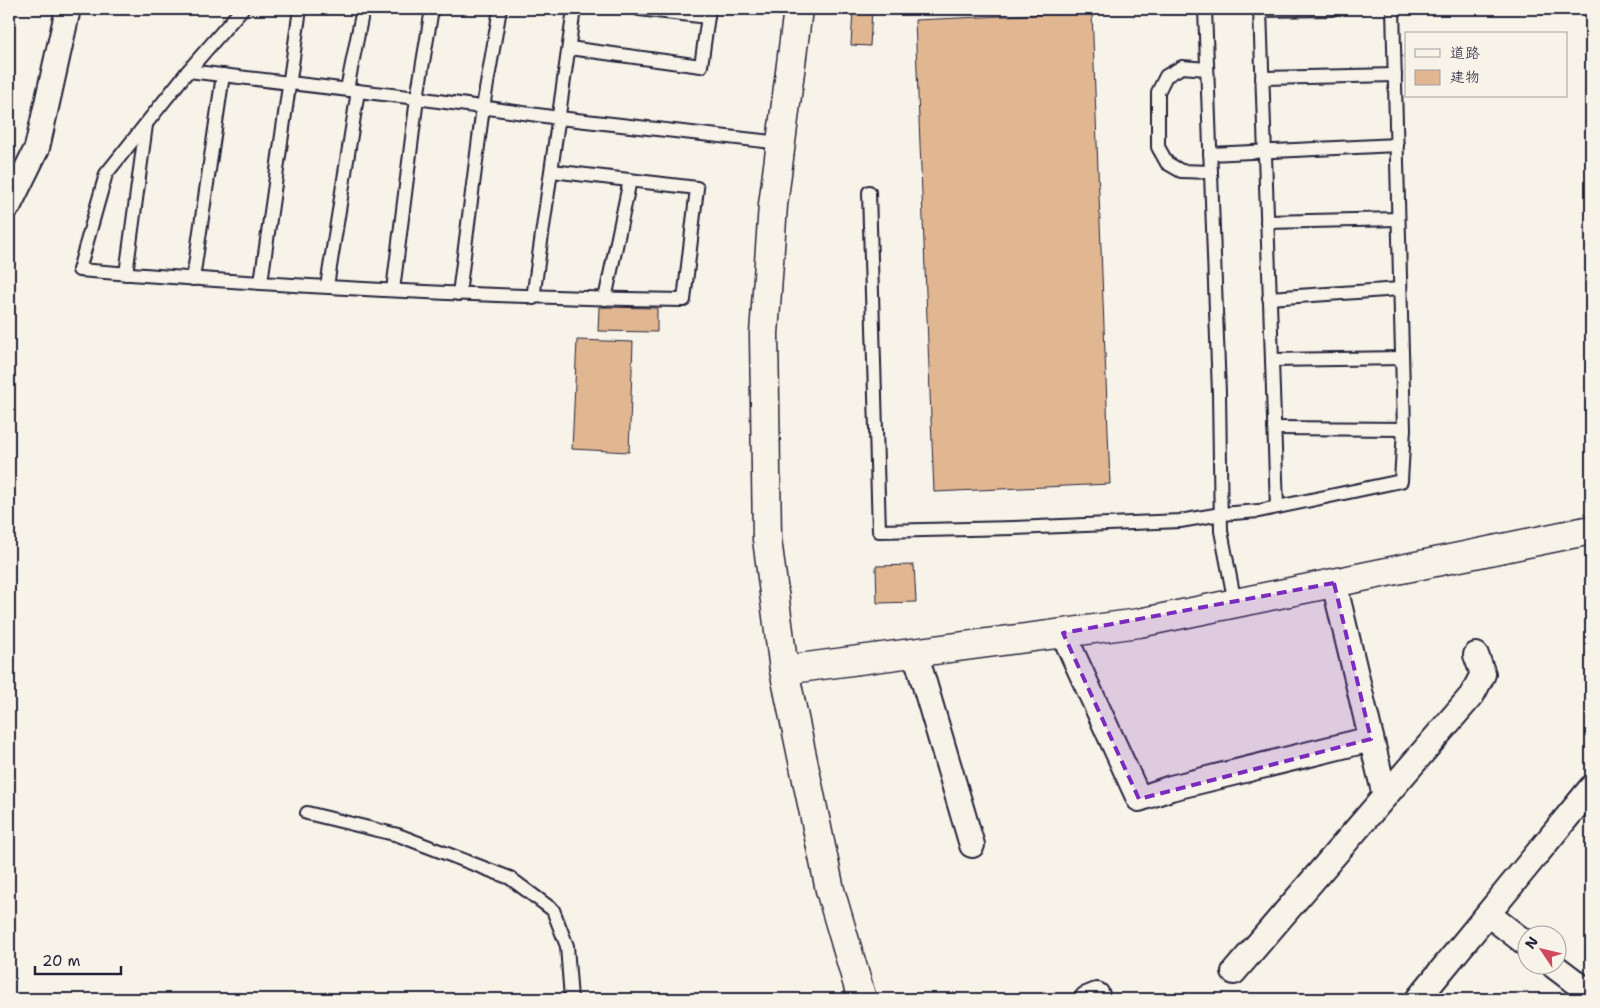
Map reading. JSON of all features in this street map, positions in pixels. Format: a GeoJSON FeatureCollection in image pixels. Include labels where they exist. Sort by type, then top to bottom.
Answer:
{"type":"FeatureCollection","features":[{"type":"Feature","properties":{"kind":"street"},"geometry":{"type":"LineString","coordinates":[[9,205],[16,173],[37,148],[67,9]]}},
{"type":"Feature","properties":{"kind":"street"},"geometry":{"type":"LineString","coordinates":[[798,9],[769,141],[773,205],[764,334],[767,539],[784,670],[830,890],[862,999]]}},
{"type":"Feature","properties":{"kind":"street"},"geometry":{"type":"LineString","coordinates":[[784,670],[1139,623],[1591,530]]}},
{"type":"Feature","properties":{"kind":"street"},"geometry":{"type":"LineString","coordinates":[[1334,583],[1385,796]]}},
{"type":"Feature","properties":{"kind":"street"},"geometry":{"type":"LineString","coordinates":[[1063,633],[1140,799],[1170,788],[1371,739]]}},
{"type":"Feature","properties":{"kind":"street"},"geometry":{"type":"LineString","coordinates":[[915,652],[972,845]]}},
{"type":"Feature","properties":{"kind":"street"},"geometry":{"type":"LineString","coordinates":[[1234,972],[1472,695],[1483,674],[1476,655]]}},
{"type":"Feature","properties":{"kind":"street"},"geometry":{"type":"LineString","coordinates":[[1418,999],[1591,788]]}},
{"type":"Feature","properties":{"kind":"street"},"geometry":{"type":"LineString","coordinates":[[1488,914],[1518,937]]}},
{"type":"Feature","properties":{"kind":"street"},"geometry":{"type":"LineString","coordinates":[[1567,976],[1591,994]]}},
{"type":"Feature","properties":{"kind":"lane"},"geometry":{"type":"LineString","coordinates":[[242,9],[188,70],[106,174],[79,270],[193,279],[534,298],[684,300],[697,188],[552,171]]}},
{"type":"Feature","properties":{"kind":"lane"},"geometry":{"type":"LineString","coordinates":[[261,282],[291,83],[300,9]]}},
{"type":"Feature","properties":{"kind":"lane"},"geometry":{"type":"LineString","coordinates":[[327,286],[363,9]]}},
{"type":"Feature","properties":{"kind":"lane"},"geometry":{"type":"LineString","coordinates":[[393,290],[417,98],[432,9]]}},
{"type":"Feature","properties":{"kind":"lane"},"geometry":{"type":"LineString","coordinates":[[459,294],[483,107],[500,9]]}},
{"type":"Feature","properties":{"kind":"lane"},"geometry":{"type":"LineString","coordinates":[[534,298],[574,9]]}},
{"type":"Feature","properties":{"kind":"lane"},"geometry":{"type":"LineString","coordinates":[[569,48],[701,66],[708,13],[639,9]]}},
{"type":"Feature","properties":{"kind":"lane"},"geometry":{"type":"LineString","coordinates":[[1205,9],[1219,393],[1221,514],[1235,603]]}},
{"type":"Feature","properties":{"kind":"lane"},"geometry":{"type":"LineString","coordinates":[[1277,507],[1260,10],[1332,9]]}},
{"type":"Feature","properties":{"kind":"lane"},"geometry":{"type":"LineString","coordinates":[[869,192],[879,531],[1180,521],[1221,514],[1259,511],[1401,481],[1404,429],[1393,9]]}},
{"type":"Feature","properties":{"kind":"lane"},"geometry":{"type":"LineString","coordinates":[[1207,69],[1182,67],[1166,76],[1158,92],[1158,147],[1167,163],[1181,171],[1211,172]]}},
{"type":"Feature","properties":{"kind":"lane"},"geometry":{"type":"LineString","coordinates":[[188,70],[417,98],[559,118],[769,141]]}},
{"type":"Feature","properties":{"kind":"lane"},"geometry":{"type":"LineString","coordinates":[[193,279],[223,75]]}},
{"type":"Feature","properties":{"kind":"lane"},"geometry":{"type":"LineString","coordinates":[[1262,78],[1395,75]]}},
{"type":"Feature","properties":{"kind":"lane"},"geometry":{"type":"LineString","coordinates":[[126,274],[146,124]]}},
{"type":"Feature","properties":{"kind":"lane"},"geometry":{"type":"LineString","coordinates":[[1210,154],[1397,145]]}},
{"type":"Feature","properties":{"kind":"lane"},"geometry":{"type":"LineString","coordinates":[[605,299],[630,180]]}},
{"type":"Feature","properties":{"kind":"lane"},"geometry":{"type":"LineString","coordinates":[[1267,222],[1398,219]]}},
{"type":"Feature","properties":{"kind":"lane"},"geometry":{"type":"LineString","coordinates":[[1269,298],[1400,289]]}},
{"type":"Feature","properties":{"kind":"lane"},"geometry":{"type":"LineString","coordinates":[[1272,360],[1402,358]]}},
{"type":"Feature","properties":{"kind":"lane"},"geometry":{"type":"LineString","coordinates":[[1274,428],[1404,429]]}},
{"type":"Feature","properties":{"kind":"lane"},"geometry":{"type":"LineString","coordinates":[[307,813],[398,835],[510,878],[552,910],[567,946],[571,999]]}},
{"type":"Feature","properties":{"kind":"highlighted area"},"geometry":{"type":"Polygon","coordinates":[[[1334,583],[1371,739],[1139,799],[1063,633],[1334,583]]]}},
{"type":"Feature","properties":{"kind":"building"},"geometry":{"type":"Polygon","coordinates":[[[853,9],[872,9],[870,46],[851,45],[853,9]]]}},
{"type":"Feature","properties":{"kind":"building"},"geometry":{"type":"Polygon","coordinates":[[[1092,12],[1110,484],[934,492],[915,20],[1092,12]]]}},
{"type":"Feature","properties":{"kind":"building"},"geometry":{"type":"Polygon","coordinates":[[[599,307],[657,308],[657,332],[598,331],[599,307]]]}},
{"type":"Feature","properties":{"kind":"building"},"geometry":{"type":"Polygon","coordinates":[[[577,340],[633,342],[629,452],[572,449],[577,340]]]}},
{"type":"Feature","properties":{"kind":"building"},"geometry":{"type":"Polygon","coordinates":[[[914,565],[916,602],[877,603],[876,566],[914,565]]]}}]}
